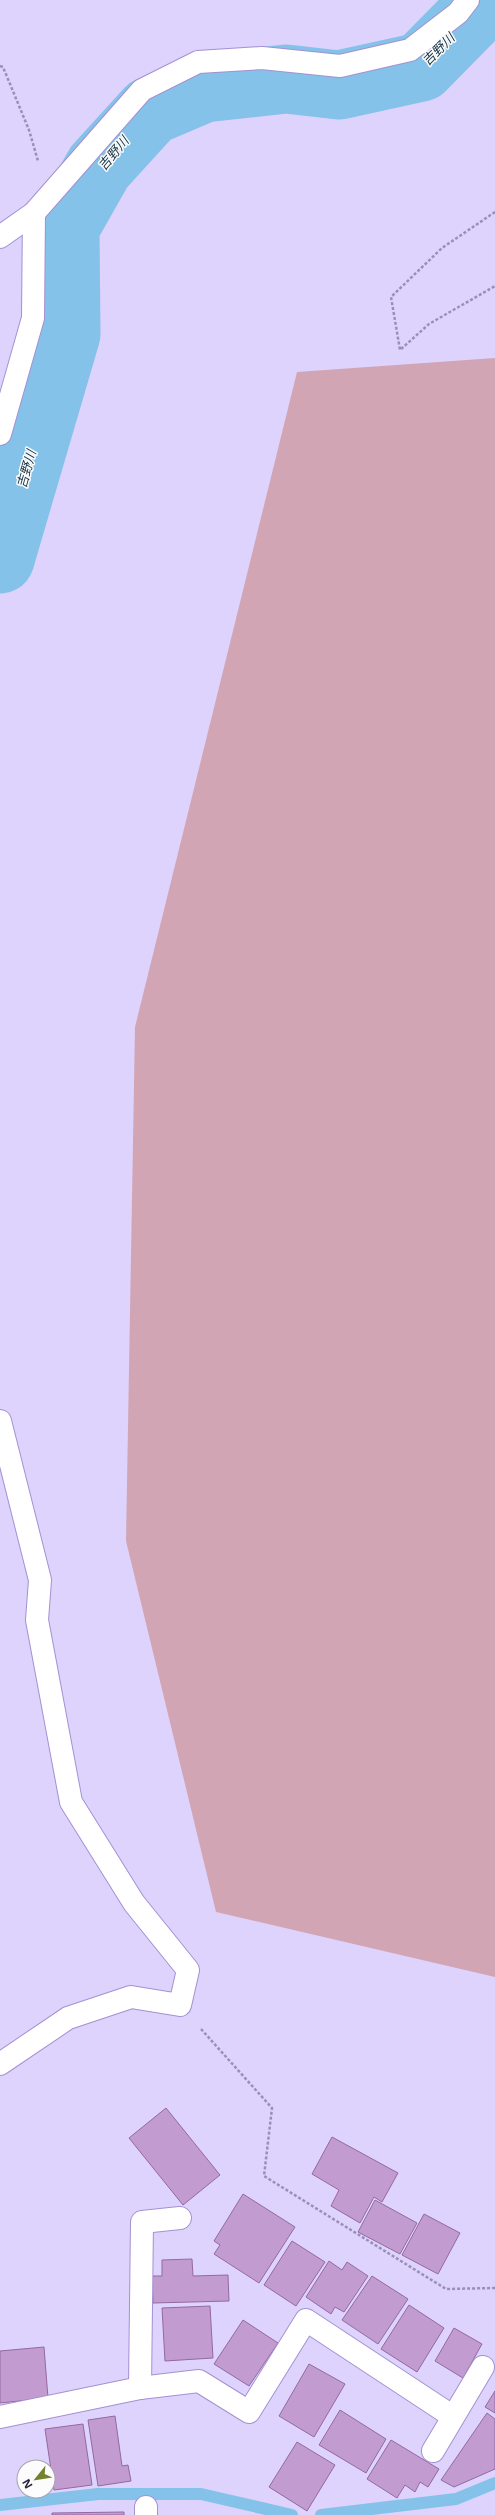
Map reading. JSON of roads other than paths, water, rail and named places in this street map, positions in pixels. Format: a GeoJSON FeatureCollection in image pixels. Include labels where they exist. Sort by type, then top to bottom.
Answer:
{"type":"FeatureCollection","features":[{"type":"Feature","properties":{"kind":"street"},"geometry":{"type":"LineString","coordinates":[[0,237],[34,214],[48,196],[142,90],[198,62],[262,58],[340,66],[410,50],[458,13],[468,0]]}},
{"type":"Feature","properties":{"kind":"street"},"geometry":{"type":"LineString","coordinates":[[0,434],[34,318],[34,214]]}},
{"type":"Feature","properties":{"kind":"street"},"geometry":{"type":"LineString","coordinates":[[0,1421],[40,1580],[37,1620],[71,1802],[134,1903],[188,1970],[180,2005],[132,1997],[68,2018],[0,2064]]}},
{"type":"Feature","properties":{"kind":"street"},"geometry":{"type":"LineString","coordinates":[[140,2388],[142,2222],[180,2218]]}},
{"type":"Feature","properties":{"kind":"street"},"geometry":{"type":"LineString","coordinates":[[0,2417],[140,2388],[199,2382],[249,2412],[306,2320],[452,2416]]}},
{"type":"Feature","properties":{"kind":"street"},"geometry":{"type":"LineString","coordinates":[[432,2450],[483,2367]]}},
{"type":"Feature","properties":{"kind":"waterway","name":"吉野川"},"geometry":{"type":"LineString","coordinates":[[0,559],[66,334],[65,227],[99,167],[150,111],[204,88],[286,79],[339,85],[421,67],[487,0]]}},
{"type":"Feature","properties":{"kind":"waterway"},"geometry":{"type":"LineString","coordinates":[[321,2515],[456,2499],[495,2483]]}},
{"type":"Feature","properties":{"kind":"waterway"},"geometry":{"type":"LineString","coordinates":[[0,2505],[98,2494],[201,2494],[292,2515]]}}]}
